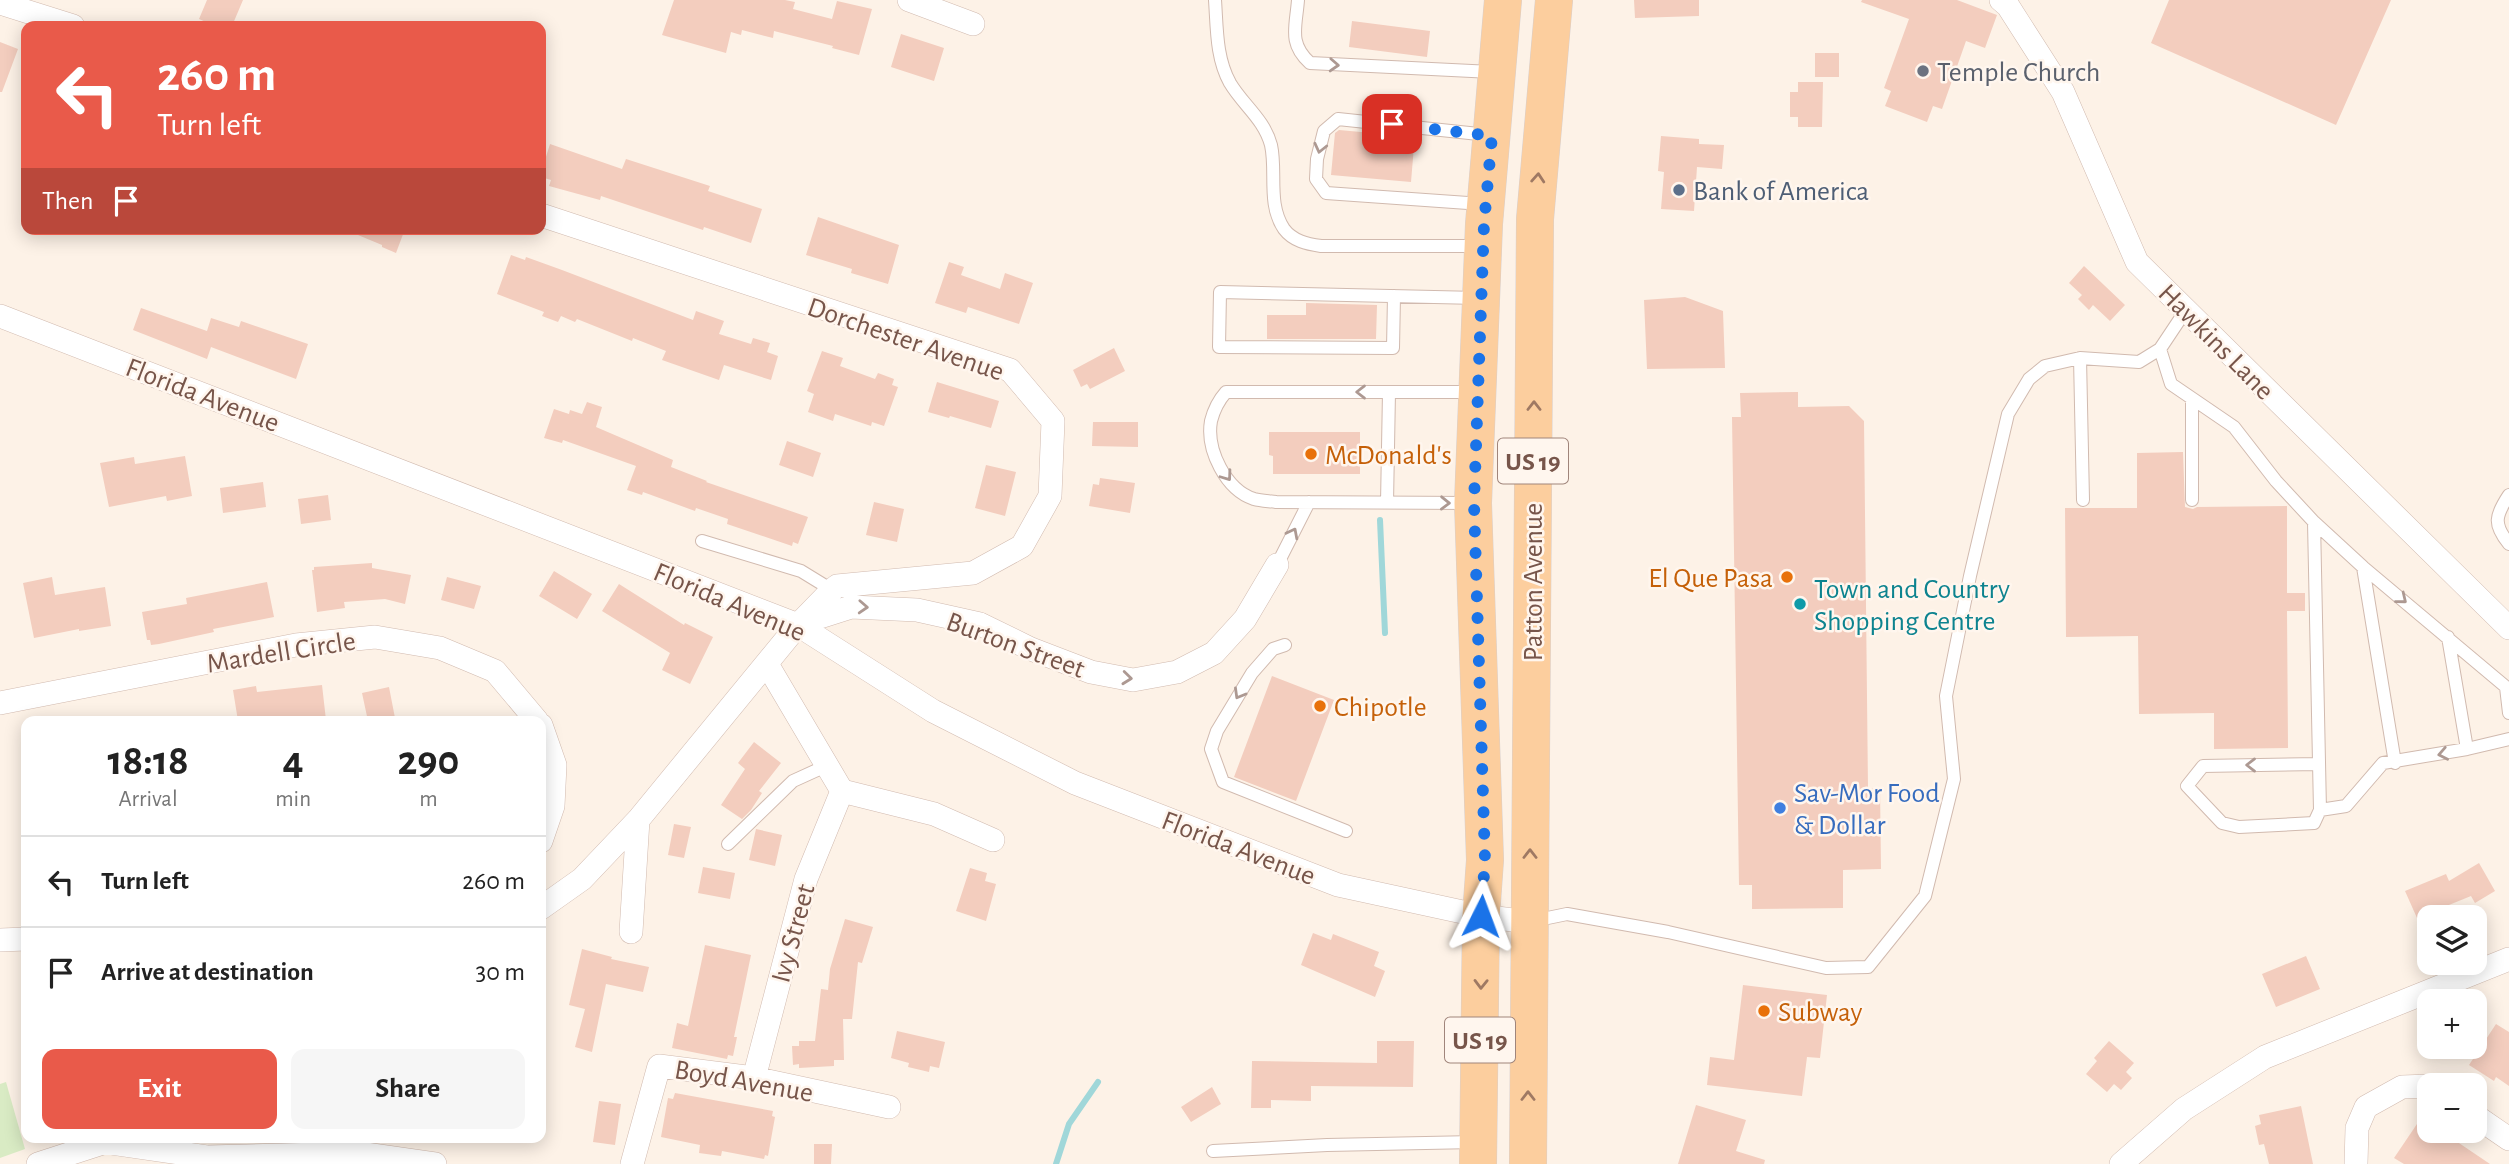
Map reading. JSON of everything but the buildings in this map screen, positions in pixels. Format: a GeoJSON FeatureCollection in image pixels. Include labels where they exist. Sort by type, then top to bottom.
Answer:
{"type":"FeatureCollection","features":[{"type":"Feature","properties":{"kind":"main road","name":"Patton Avenue"},"geometry":{"type":"LineString","coordinates":[[1478,1153],[1481,916],[1485,860],[1474,503],[1483,246],[1503,0]]}},
{"type":"Feature","properties":{"kind":"main road","name":"Patton Avenue"},"geometry":{"type":"LineString","coordinates":[[1528,1164],[1535,219],[1554,0]]}},
{"type":"Feature","properties":{"kind":"street"},"geometry":{"type":"LineString","coordinates":[[909,0],[973,24]]}},
{"type":"Feature","properties":{"kind":"street","name":"Hawkins Lane"},"geometry":{"type":"LineString","coordinates":[[2001,0],[2008,6],[2063,92],[2137,262],[2509,628]]}},
{"type":"Feature","properties":{"kind":"street"},"geometry":{"type":"LineString","coordinates":[[0,3],[57,21]]}},
{"type":"Feature","properties":{"kind":"street","name":"Dorchester Avenue"},"geometry":{"type":"LineString","coordinates":[[546,217],[1010,370],[1053,421],[1050,496],[1022,546],[973,573],[837,586],[832,590]]}},
{"type":"Feature","properties":{"kind":"street","name":"Florida Avenue"},"geometry":{"type":"LineString","coordinates":[[0,317],[798,625],[933,711],[1075,783],[1338,885],[1481,916],[1529,922]]}},
{"type":"Feature","properties":{"kind":"street","name":"Burton Street"},"geometry":{"type":"LineString","coordinates":[[798,625],[851,607],[917,610],[980,624],[1031,649],[1091,672],[1133,680],[1177,671],[1214,653],[1245,619],[1277,565]]}},
{"type":"Feature","properties":{"kind":"street"},"geometry":{"type":"LineString","coordinates":[[546,904],[582,879],[638,820],[798,625],[832,590]]}},
{"type":"Feature","properties":{"kind":"street","name":"Mardell Circle"},"geometry":{"type":"LineString","coordinates":[[0,703],[296,645],[375,637],[440,648],[495,671],[533,716]]}},
{"type":"Feature","properties":{"kind":"street"},"geometry":{"type":"LineString","coordinates":[[766,664],[842,791],[934,814],[993,840]]}},
{"type":"Feature","properties":{"kind":"street"},"geometry":{"type":"LineString","coordinates":[[546,739],[555,765],[553,806],[546,826]]}},
{"type":"Feature","properties":{"kind":"street","name":"Ivy Street"},"geometry":{"type":"LineString","coordinates":[[754,1078],[806,879],[842,791]]}},
{"type":"Feature","properties":{"kind":"street"},"geometry":{"type":"LineString","coordinates":[[631,932],[638,820]]}},
{"type":"Feature","properties":{"kind":"street"},"geometry":{"type":"LineString","coordinates":[[0,940],[21,939]]}},
{"type":"Feature","properties":{"kind":"street"},"geometry":{"type":"LineString","coordinates":[[2120,1164],[2184,1109],[2265,1057],[2509,959]]}},
{"type":"Feature","properties":{"kind":"street","name":"Boyd Avenue"},"geometry":{"type":"LineString","coordinates":[[632,1164],[659,1066],[754,1078],[889,1107]]}},
{"type":"Feature","properties":{"kind":"street"},"geometry":{"type":"LineString","coordinates":[[2356,1164],[2357,1128],[2366,1107],[2402,1087],[2417,1086]]}},
{"type":"Feature","properties":{"kind":"street"},"geometry":{"type":"LineString","coordinates":[[2487,1124],[2509,1139]]}},
{"type":"Feature","properties":{"kind":"street"},"geometry":{"type":"LineString","coordinates":[[38,1164],[102,1143]]}},
{"type":"Feature","properties":{"kind":"street"},"geometry":{"type":"LineString","coordinates":[[128,1143],[207,1157],[358,1153],[435,1164]]}},
{"type":"Feature","properties":{"kind":"lane"},"geometry":{"type":"LineString","coordinates":[[1215,0],[1221,65],[1231,85],[1254,111],[1265,129],[1273,163],[1274,203],[1284,229],[1293,238],[1306,244],[1321,246],[1483,246]]}},
{"type":"Feature","properties":{"kind":"lane"},"geometry":{"type":"LineString","coordinates":[[1298,0],[1295,38],[1298,52],[1310,64],[1497,72]]}},
{"type":"Feature","properties":{"kind":"lane"},"geometry":{"type":"LineString","coordinates":[[1486,204],[1326,193],[1316,179],[1317,159],[1324,131],[1338,119],[1492,136]]}},
{"type":"Feature","properties":{"kind":"lane"},"geometry":{"type":"LineString","coordinates":[[1394,296],[1393,348],[1219,347],[1220,292],[1394,296],[1481,298]]}},
{"type":"Feature","properties":{"kind":"lane"},"geometry":{"type":"LineString","coordinates":[[1529,922],[1567,914],[1668,932],[1826,968],[1868,967],[1925,896],[1954,779],[1946,696],[1970,576],[2008,414],[2029,379],[2045,366],[2080,358],[2139,362],[2160,349],[2186,310]]}},
{"type":"Feature","properties":{"kind":"lane"},"geometry":{"type":"LineString","coordinates":[[2160,349],[2171,384],[2234,427],[2276,481],[2314,522],[2363,567],[2506,687],[2509,713]]}},
{"type":"Feature","properties":{"kind":"lane"},"geometry":{"type":"LineString","coordinates":[[2080,358],[2084,500]]}},
{"type":"Feature","properties":{"kind":"lane"},"geometry":{"type":"LineString","coordinates":[[1474,503],[1253,499],[1234,486],[1220,468],[1212,445],[1210,424],[1216,404],[1226,391],[1478,392]]}},
{"type":"Feature","properties":{"kind":"lane"},"geometry":{"type":"LineString","coordinates":[[1387,503],[1389,392]]}},
{"type":"Feature","properties":{"kind":"lane"},"geometry":{"type":"LineString","coordinates":[[2192,399],[2192,500]]}},
{"type":"Feature","properties":{"kind":"lane"},"geometry":{"type":"LineString","coordinates":[[2509,495],[2496,522],[2509,544]]}},
{"type":"Feature","properties":{"kind":"lane"},"geometry":{"type":"LineString","coordinates":[[1277,565],[1309,502]]}},
{"type":"Feature","properties":{"kind":"lane"},"geometry":{"type":"LineString","coordinates":[[2314,522],[2320,810],[2314,824],[2239,827],[2222,823],[2187,786],[2203,766],[2319,764]]}},
{"type":"Feature","properties":{"kind":"lane"},"geometry":{"type":"LineString","coordinates":[[702,541],[801,571],[832,590]]}},
{"type":"Feature","properties":{"kind":"lane"},"geometry":{"type":"LineString","coordinates":[[2363,567],[2395,763]]}},
{"type":"Feature","properties":{"kind":"lane"},"geometry":{"type":"LineString","coordinates":[[2448,637],[2467,750]]}},
{"type":"Feature","properties":{"kind":"lane"},"geometry":{"type":"LineString","coordinates":[[1285,645],[1273,649],[1252,673],[1217,731],[1211,749],[1223,782],[1346,831]]}},
{"type":"Feature","properties":{"kind":"lane"},"geometry":{"type":"LineString","coordinates":[[2320,810],[2346,806],[2383,764],[2467,750],[2509,739]]}},
{"type":"Feature","properties":{"kind":"lane"},"geometry":{"type":"LineString","coordinates":[[728,844],[793,781],[826,766]]}},
{"type":"Feature","properties":{"kind":"lane"},"geometry":{"type":"LineString","coordinates":[[1213,1151],[1327,1144],[1478,1153]]}},
{"type":"Feature","properties":{"kind":"green space"},"geometry":{"type":"Polygon","coordinates":[[[6,1082],[21,1143],[25,1149],[0,1158],[0,1084],[6,1082]]]}},
{"type":"Feature","properties":{"kind":"waterway"},"geometry":{"type":"LineString","coordinates":[[1380,520],[1385,633]]}},
{"type":"Feature","properties":{"kind":"waterway"},"geometry":{"type":"LineString","coordinates":[[1056,1164],[1069,1124],[1098,1082]]}},
{"type":"Feature","properties":{"kind":"place","name":"Temple Church"},"geometry":{"type":"Point","coordinates":[1923,71]}},
{"type":"Feature","properties":{"kind":"place","name":"Bank of America"},"geometry":{"type":"Point","coordinates":[1679,190]}},
{"type":"Feature","properties":{"kind":"place","name":"McDonald's"},"geometry":{"type":"Point","coordinates":[1311,454]}},
{"type":"Feature","properties":{"kind":"place","name":"El Que Pasa"},"geometry":{"type":"Point","coordinates":[1787,577]}},
{"type":"Feature","properties":{"kind":"place","name":"Town and Country Shopping Centre"},"geometry":{"type":"Point","coordinates":[1800,604]}},
{"type":"Feature","properties":{"kind":"place","name":"Chipotle"},"geometry":{"type":"Point","coordinates":[1320,706]}},
{"type":"Feature","properties":{"kind":"place","name":"Sav-Mor Food & Dollar"},"geometry":{"type":"Point","coordinates":[1780,808]}},
{"type":"Feature","properties":{"kind":"place","name":"Subway"},"geometry":{"type":"Point","coordinates":[1764,1011]}},
{"type":"Feature","properties":{"kind":"route"},"geometry":{"type":"LineString","coordinates":[[1392,124],[1492,136],[1484,224],[1474,503],[1485,860],[1481,916]]}}]}
